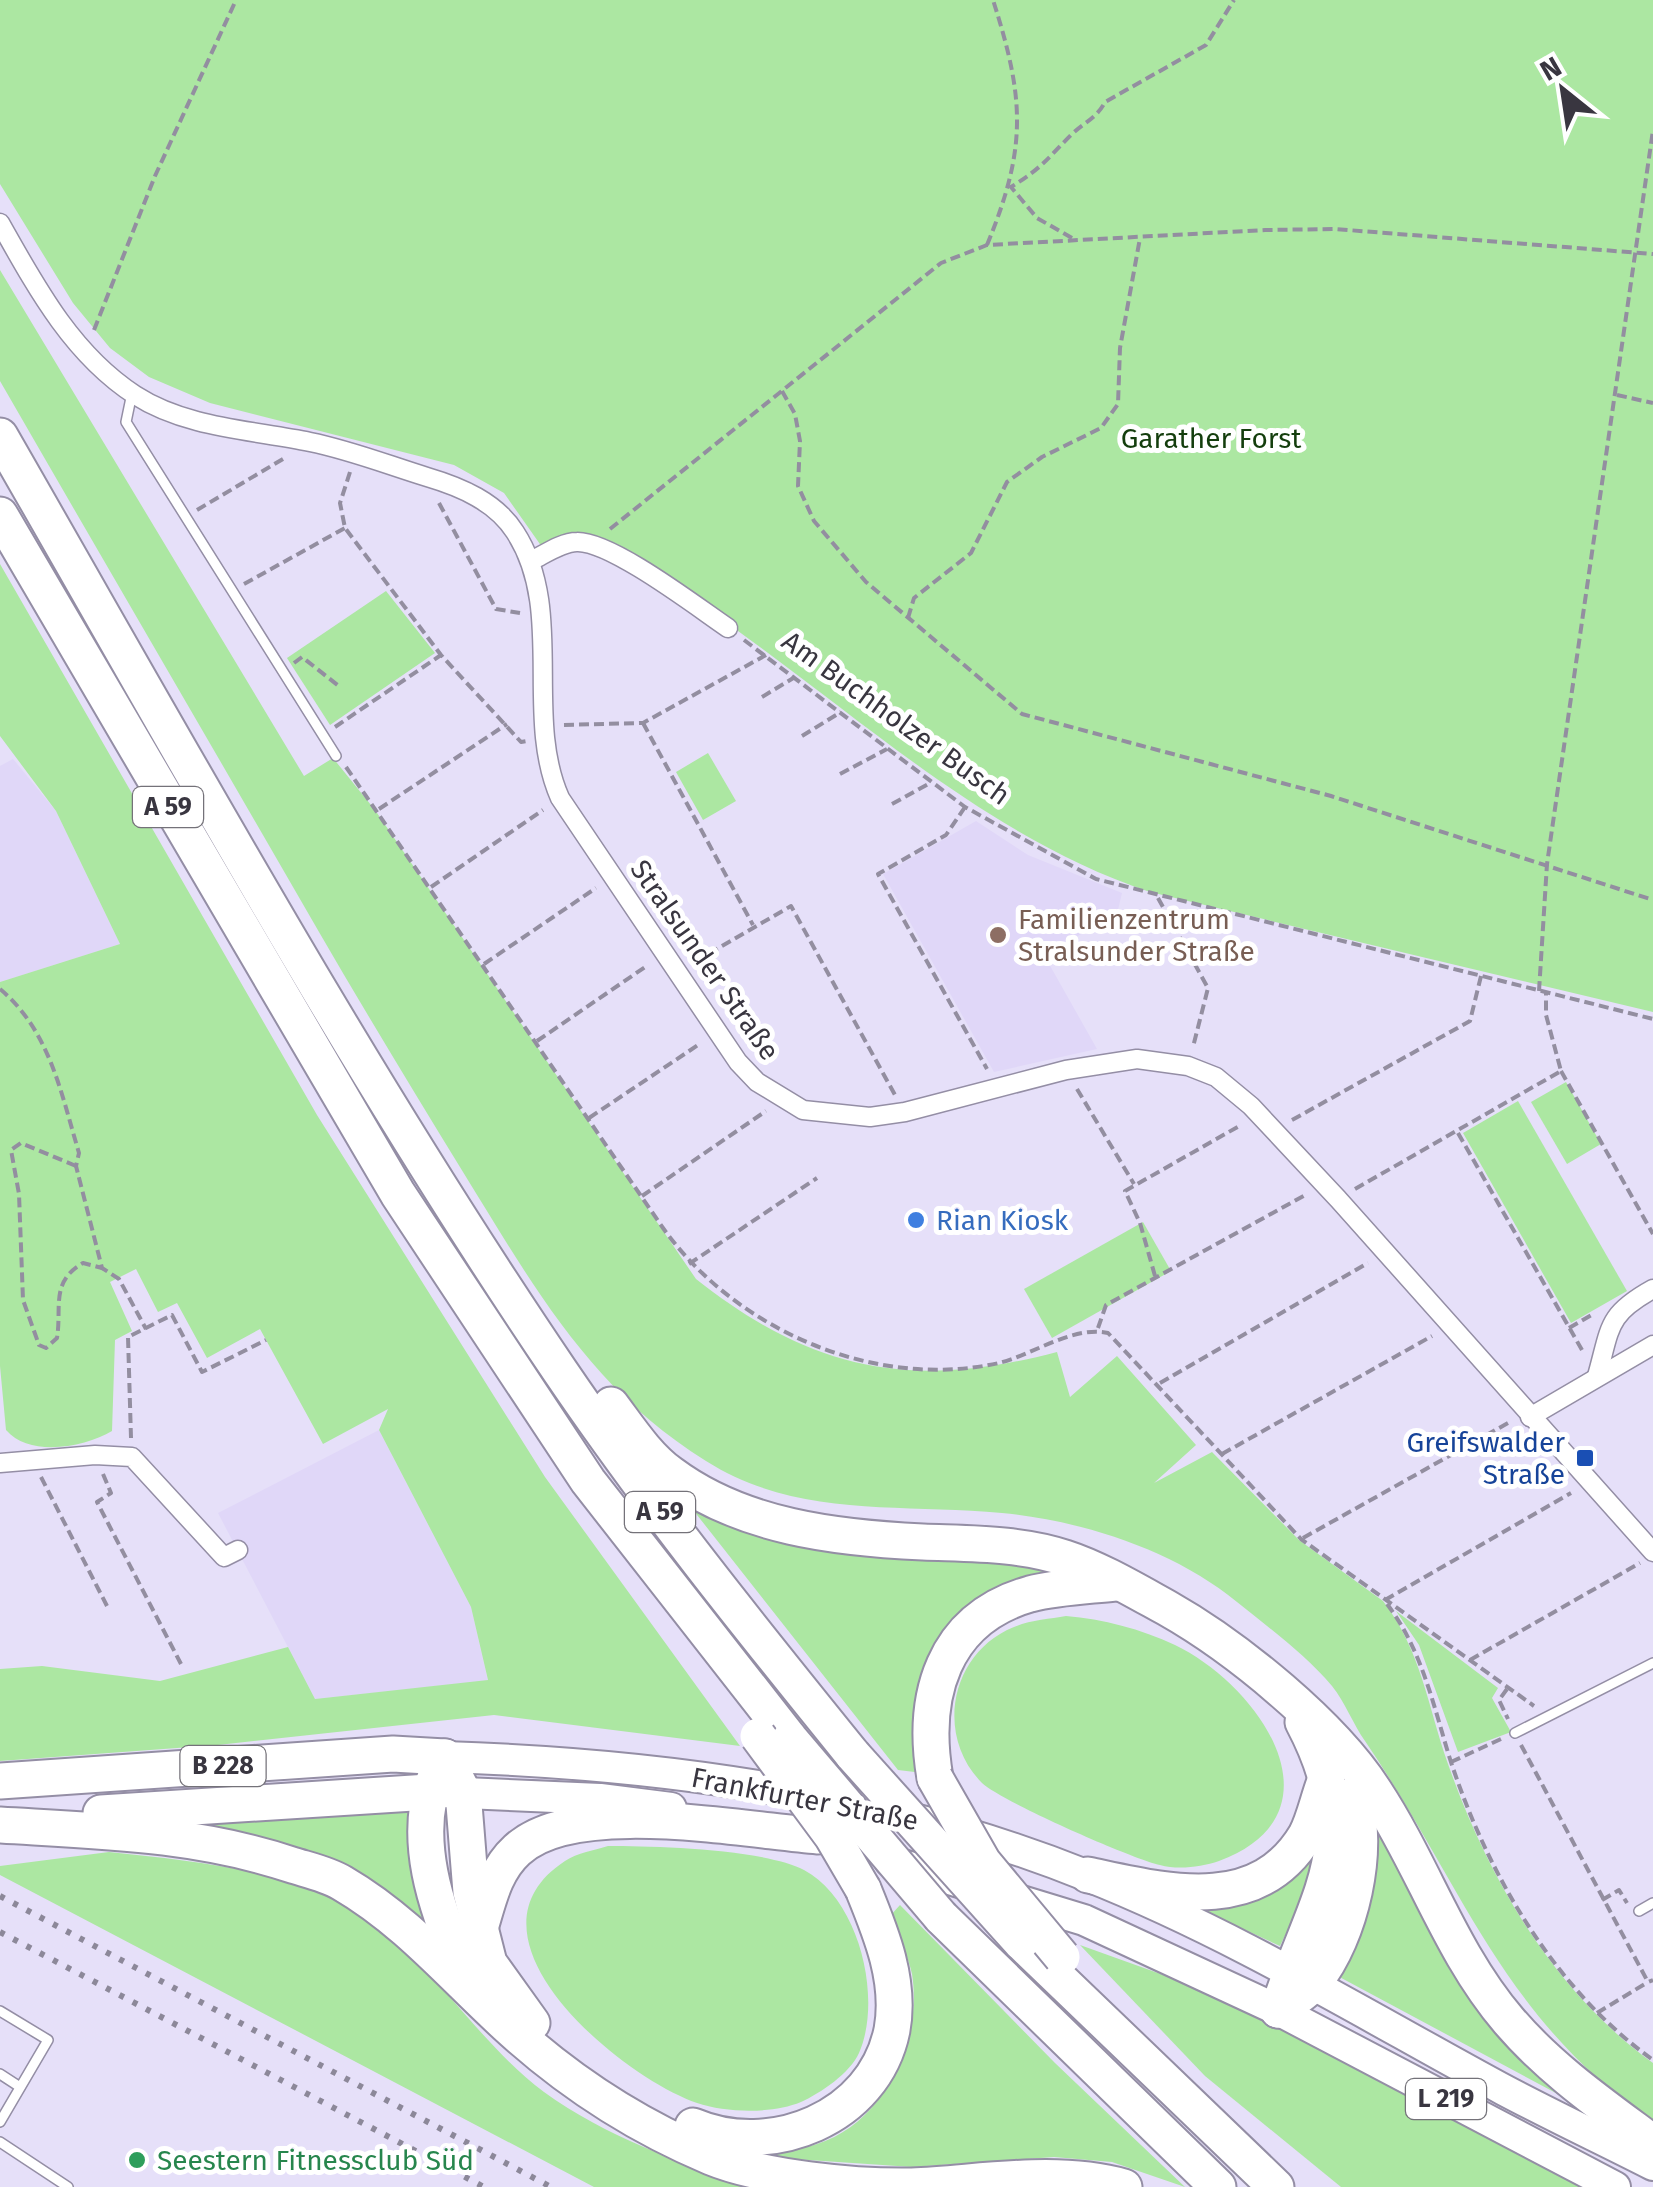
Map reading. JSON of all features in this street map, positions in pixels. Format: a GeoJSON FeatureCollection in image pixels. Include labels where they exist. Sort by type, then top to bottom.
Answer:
{"type":"FeatureCollection","features":[{"type":"Feature","properties":{"kind":"highway","name":"A 59"},"geometry":{"type":"LineString","coordinates":[[0,436],[290,939],[484,1257],[680,1539],[853,1755],[1021,1942],[1276,2187]]}},
{"type":"Feature","properties":{"kind":"highway","name":"A 59"},"geometry":{"type":"LineString","coordinates":[[0,515],[398,1194],[588,1481],[669,1590],[676,1627],[774,1737]]}},
{"type":"Feature","properties":{"kind":"highway"},"geometry":{"type":"LineString","coordinates":[[484,1257],[523,1273],[573,1353],[633,1435],[668,1472],[715,1501],[787,1527],[890,1540],[1018,1548],[1066,1558],[1204,1630],[1256,1668],[1336,1742],[1376,1792],[1456,1947],[1508,2020],[1571,2082],[1653,2142]]}},
{"type":"Feature","properties":{"kind":"highway"},"geometry":{"type":"LineString","coordinates":[[1110,2028],[1105,1998],[1062,1957],[983,1862],[936,1778],[930,1706],[945,1659],[982,1620],[1030,1594],[1114,1583]]}},
{"type":"Feature","properties":{"kind":"highway"},"geometry":{"type":"LineString","coordinates":[[1294,1706],[1326,1778],[1335,1836],[1332,1865],[1303,1975]]}},
{"type":"Feature","properties":{"kind":"highway"},"geometry":{"type":"LineString","coordinates":[[445,1757],[446,1792],[479,1931],[489,1963],[522,2014],[575,2062],[671,2117],[718,2137],[755,2140],[799,2132],[840,2110],[882,2060],[892,2030],[892,1974],[862,1889],[774,1737]]}},
{"type":"Feature","properties":{"kind":"highway"},"geometry":{"type":"LineString","coordinates":[[774,1737],[941,1917],[1218,2187]]}},
{"type":"Feature","properties":{"kind":"highway"},"geometry":{"type":"LineString","coordinates":[[1278,2010],[1346,1921],[1361,1864],[1356,1803],[1336,1742]]}},
{"type":"Feature","properties":{"kind":"highway","name":"Frankfurter Straße"},"geometry":{"type":"LineString","coordinates":[[0,1781],[393,1754],[445,1757]]}},
{"type":"Feature","properties":{"kind":"highway"},"geometry":{"type":"LineString","coordinates":[[1088,1876],[1175,1894],[1214,1893],[1255,1883],[1271,1874],[1307,1833],[1326,1778]]}},
{"type":"Feature","properties":{"kind":"highway"},"geometry":{"type":"LineString","coordinates":[[446,1792],[427,1856],[439,1916],[468,1983]]}},
{"type":"Feature","properties":{"kind":"highway","name":"Frankfurter Straße"},"geometry":{"type":"LineString","coordinates":[[0,1823],[446,1792]]}},
{"type":"Feature","properties":{"kind":"highway"},"geometry":{"type":"LineString","coordinates":[[479,1931],[493,1882],[517,1849],[558,1825],[619,1820],[818,1836]]}},
{"type":"Feature","properties":{"kind":"highway"},"geometry":{"type":"LineString","coordinates":[[0,1823],[157,1835],[236,1846],[338,1880],[397,1920],[566,2077],[615,2110],[714,2158],[831,2183],[908,2186],[1012,2178],[1102,2181],[1124,2187]]}},
{"type":"Feature","properties":{"kind":"main road","name":"Frankfurter Straße"},"geometry":{"type":"LineString","coordinates":[[445,1757],[699,1777],[898,1812],[1088,1876],[1303,1975],[1505,2090],[1653,2164]]}},
{"type":"Feature","properties":{"kind":"main road","name":"Frankfurter Straße"},"geometry":{"type":"LineString","coordinates":[[446,1792],[619,1801],[731,1816],[818,1836],[914,1870],[1084,1920],[1278,2010],[1615,2187]]}},
{"type":"Feature","properties":{"kind":"street"},"geometry":{"type":"LineString","coordinates":[[0,224],[44,300],[84,352],[132,393],[164,410],[230,430],[310,442],[356,454],[425,476],[491,506],[513,528],[533,560],[539,616]]}},
{"type":"Feature","properties":{"kind":"street"},"geometry":{"type":"LineString","coordinates":[[533,560],[566,544],[590,544],[647,573],[728,628]]}},
{"type":"Feature","properties":{"kind":"street","name":"Stralsunder Straße"},"geometry":{"type":"LineString","coordinates":[[539,616],[544,733],[550,776],[560,798],[717,1033],[757,1082],[803,1110],[830,1116],[870,1117],[905,1112],[1066,1070],[1137,1059],[1188,1066],[1226,1084],[1331,1192],[1653,1554]]}},
{"type":"Feature","properties":{"kind":"street"},"geometry":{"type":"LineString","coordinates":[[1598,1376],[1614,1317],[1623,1306],[1653,1289]]}},
{"type":"Feature","properties":{"kind":"street"},"geometry":{"type":"LineString","coordinates":[[1528,1415],[1653,1345]]}},
{"type":"Feature","properties":{"kind":"street"},"geometry":{"type":"LineString","coordinates":[[0,1463],[94,1455],[132,1458],[224,1556],[238,1550]]}},
{"type":"Feature","properties":{"kind":"lane"},"geometry":{"type":"LineString","coordinates":[[132,393],[126,422],[336,756]]}},
{"type":"Feature","properties":{"kind":"lane"},"geometry":{"type":"LineString","coordinates":[[1516,1733],[1653,1663]]}},
{"type":"Feature","properties":{"kind":"lane"},"geometry":{"type":"LineString","coordinates":[[1639,1910],[1653,1902]]}},
{"type":"Feature","properties":{"kind":"lane"},"geometry":{"type":"LineString","coordinates":[[0,2011],[48,2040],[0,2122]]}},
{"type":"Feature","properties":{"kind":"lane"},"geometry":{"type":"LineString","coordinates":[[0,2074],[20,2087]]}},
{"type":"Feature","properties":{"kind":"lane"},"geometry":{"type":"LineString","coordinates":[[0,2142],[68,2187]]}},
{"type":"Feature","properties":{"kind":"path"},"geometry":{"type":"LineString","coordinates":[[84,352],[155,176],[236,0]]}},
{"type":"Feature","properties":{"kind":"path"},"geometry":{"type":"LineString","coordinates":[[986,246],[1011,187],[1019,112],[1009,50],[993,0]]}},
{"type":"Feature","properties":{"kind":"path"},"geometry":{"type":"LineString","coordinates":[[1011,187],[1047,165],[1073,133],[1097,118],[1106,102],[1206,45],[1234,0]]}},
{"type":"Feature","properties":{"kind":"path"},"geometry":{"type":"LineString","coordinates":[[1538,991],[1547,864],[1653,130]]}},
{"type":"Feature","properties":{"kind":"path"},"geometry":{"type":"LineString","coordinates":[[1011,187],[1037,218],[1072,238]]}},
{"type":"Feature","properties":{"kind":"path"},"geometry":{"type":"LineString","coordinates":[[590,544],[942,263],[986,246],[1072,238],[1335,229],[1653,254]]}},
{"type":"Feature","properties":{"kind":"path"},"geometry":{"type":"LineString","coordinates":[[908,619],[914,598],[971,553],[1007,482],[1042,457],[1101,428],[1118,404],[1120,348],[1140,238]]}},
{"type":"Feature","properties":{"kind":"path"},"geometry":{"type":"LineString","coordinates":[[781,390],[796,414],[800,441],[798,486],[814,520],[866,582],[1022,714],[1331,796],[1653,900]]}},
{"type":"Feature","properties":{"kind":"path"},"geometry":{"type":"LineString","coordinates":[[1617,395],[1653,403]]}},
{"type":"Feature","properties":{"kind":"path"},"geometry":{"type":"LineString","coordinates":[[184,518],[310,442]]}},
{"type":"Feature","properties":{"kind":"path"},"geometry":{"type":"LineString","coordinates":[[356,454],[340,502],[345,528],[442,654],[521,742],[544,733],[643,723],[766,655]]}},
{"type":"Feature","properties":{"kind":"path"},"geometry":{"type":"LineString","coordinates":[[425,476],[496,609],[539,616]]}},
{"type":"Feature","properties":{"kind":"path"},"geometry":{"type":"LineString","coordinates":[[231,592],[345,528]]}},
{"type":"Feature","properties":{"kind":"path","name":"Am Buchholzer Busch"},"geometry":{"type":"LineString","coordinates":[[728,628],[965,807],[1096,879],[1158,898],[1653,1019]]}},
{"type":"Feature","properties":{"kind":"path"},"geometry":{"type":"LineString","coordinates":[[323,736],[442,654]]}},
{"type":"Feature","properties":{"kind":"path"},"geometry":{"type":"LineString","coordinates":[[281,670],[302,657],[340,687]]}},
{"type":"Feature","properties":{"kind":"path"},"geometry":{"type":"LineString","coordinates":[[762,697],[795,678]]}},
{"type":"Feature","properties":{"kind":"path"},"geometry":{"type":"LineString","coordinates":[[802,736],[840,712]]}},
{"type":"Feature","properties":{"kind":"path"},"geometry":{"type":"LineString","coordinates":[[643,723],[754,927]]}},
{"type":"Feature","properties":{"kind":"path"},"geometry":{"type":"LineString","coordinates":[[379,809],[506,724]]}},
{"type":"Feature","properties":{"kind":"path"},"geometry":{"type":"LineString","coordinates":[[840,774],[887,749]]}},
{"type":"Feature","properties":{"kind":"path"},"geometry":{"type":"LineString","coordinates":[[336,756],[379,809],[689,1264],[766,1323],[840,1354],[876,1362],[925,1368],[998,1363],[1097,1330],[1114,1337],[1302,1539],[1549,1718]]}},
{"type":"Feature","properties":{"kind":"path"},"geometry":{"type":"LineString","coordinates":[[892,804],[930,782]]}},
{"type":"Feature","properties":{"kind":"path"},"geometry":{"type":"LineString","coordinates":[[431,887],[560,798]]}},
{"type":"Feature","properties":{"kind":"path"},"geometry":{"type":"LineString","coordinates":[[965,807],[946,835],[878,874],[997,1086]]}},
{"type":"Feature","properties":{"kind":"path"},"geometry":{"type":"LineString","coordinates":[[484,964],[612,877]]}},
{"type":"Feature","properties":{"kind":"path"},"geometry":{"type":"LineString","coordinates":[[1158,898],[1208,988],[1188,1066]]}},
{"type":"Feature","properties":{"kind":"path"},"geometry":{"type":"LineString","coordinates":[[676,972],[791,906],[905,1112]]}},
{"type":"Feature","properties":{"kind":"path"},"geometry":{"type":"LineString","coordinates":[[536,1041],[664,954]]}},
{"type":"Feature","properties":{"kind":"path"},"geometry":{"type":"LineString","coordinates":[[1274,1130],[1470,1021],[1481,976]]}},
{"type":"Feature","properties":{"kind":"path"},"geometry":{"type":"LineString","coordinates":[[0,989],[26,1016],[48,1051],[79,1153],[76,1166],[102,1268]]}},
{"type":"Feature","properties":{"kind":"path"},"geometry":{"type":"LineString","coordinates":[[1546,992],[1546,1015],[1561,1071],[1653,1234]]}},
{"type":"Feature","properties":{"kind":"path"},"geometry":{"type":"LineString","coordinates":[[589,1118],[717,1033]]}},
{"type":"Feature","properties":{"kind":"path"},"geometry":{"type":"LineString","coordinates":[[1066,1070],[1134,1184]]}},
{"type":"Feature","properties":{"kind":"path"},"geometry":{"type":"LineString","coordinates":[[1097,1330],[1106,1305],[1156,1277],[1458,1132],[1561,1071]]}},
{"type":"Feature","properties":{"kind":"path"},"geometry":{"type":"LineString","coordinates":[[642,1196],[783,1099]]}},
{"type":"Feature","properties":{"kind":"path"},"geometry":{"type":"LineString","coordinates":[[1156,1277],[1148,1266],[1140,1223],[1124,1191],[1258,1115]]}},
{"type":"Feature","properties":{"kind":"path"},"geometry":{"type":"LineString","coordinates":[[1458,1132],[1598,1376]]}},
{"type":"Feature","properties":{"kind":"path"},"geometry":{"type":"LineString","coordinates":[[76,1166],[30,1144],[20,1142],[10,1150],[19,1194],[23,1300],[38,1346],[46,1348],[58,1338],[58,1293],[63,1280],[83,1263],[102,1268],[120,1280],[146,1328]]}},
{"type":"Feature","properties":{"kind":"path"},"geometry":{"type":"LineString","coordinates":[[689,1264],[817,1178]]}},
{"type":"Feature","properties":{"kind":"path"},"geometry":{"type":"LineString","coordinates":[[1159,1384],[1385,1253]]}},
{"type":"Feature","properties":{"kind":"path"},"geometry":{"type":"LineString","coordinates":[[132,1458],[128,1337],[172,1315],[202,1372],[266,1340]]}},
{"type":"Feature","properties":{"kind":"path"},"geometry":{"type":"LineString","coordinates":[[1222,1454],[1449,1327]]}},
{"type":"Feature","properties":{"kind":"path"},"geometry":{"type":"LineString","coordinates":[[1302,1539],[1528,1415]]}},
{"type":"Feature","properties":{"kind":"path"},"geometry":{"type":"LineString","coordinates":[[94,1455],[111,1493],[97,1502],[181,1664]]}},
{"type":"Feature","properties":{"kind":"path"},"geometry":{"type":"LineString","coordinates":[[32,1460],[106,1606]]}},
{"type":"Feature","properties":{"kind":"path"},"geometry":{"type":"LineString","coordinates":[[1384,1600],[1590,1483]]}},
{"type":"Feature","properties":{"kind":"path"},"geometry":{"type":"LineString","coordinates":[[1469,1660],[1653,1554]]}},
{"type":"Feature","properties":{"kind":"path"},"geometry":{"type":"LineString","coordinates":[[1384,1600],[1407,1631],[1423,1667],[1471,1816],[1517,1907],[1597,2013],[1653,2060]]}},
{"type":"Feature","properties":{"kind":"path"},"geometry":{"type":"LineString","coordinates":[[1508,1688],[1499,1700],[1602,1900],[1650,1981],[1597,2013]]}},
{"type":"Feature","properties":{"kind":"path"},"geometry":{"type":"LineString","coordinates":[[1451,1762],[1516,1733]]}},
{"type":"Feature","properties":{"kind":"path"},"geometry":{"type":"LineString","coordinates":[[1602,1900],[1620,1890],[1630,1907],[1639,1910]]}},
{"type":"Feature","properties":{"kind":"shaded area"},"geometry":{"type":"Polygon","coordinates":[[[13,759],[56,811],[120,944],[0,982],[0,766],[13,759]]]}},
{"type":"Feature","properties":{"kind":"shaded area","name":"Familienzentrum Stralsunder Straße"},"geometry":{"type":"Polygon","coordinates":[[[976,821],[1028,855],[1122,893],[1117,914],[1044,955],[1097,1049],[994,1072],[883,874],[976,821]]]}},
{"type":"Feature","properties":{"kind":"shaded area"},"geometry":{"type":"Polygon","coordinates":[[[379,1430],[471,1607],[488,1681],[315,1699],[218,1513],[379,1430]]]}},
{"type":"Feature","properties":{"kind":"green space","name":"Garather Forst"},"geometry":{"type":"Polygon","coordinates":[[[0,0],[1653,0],[1653,1012],[1150,892],[1089,868],[1030,838],[921,768],[764,650],[621,550],[595,539],[542,547],[504,493],[454,465],[210,403],[149,377],[110,348],[73,303],[0,184],[0,0]]]}},
{"type":"Feature","properties":{"kind":"green space"},"geometry":{"type":"Polygon","coordinates":[[[0,270],[304,776],[333,758],[375,810],[696,1279],[782,1335],[866,1365],[956,1370],[1057,1352],[1070,1397],[1117,1356],[1196,1445],[1154,1483],[1212,1452],[1299,1540],[1383,1601],[1415,1659],[1464,1807],[1504,1890],[1555,1967],[1584,2002],[1653,2063],[1653,2122],[1601,2081],[1521,1993],[1332,1686],[1286,1642],[1212,1584],[1156,1553],[1064,1523],[1002,1513],[850,1505],[777,1492],[706,1461],[665,1432],[596,1367],[540,1294],[408,1082],[0,381],[0,270]]]}},
{"type":"Feature","properties":{"kind":"green space"},"geometry":{"type":"Polygon","coordinates":[[[0,564],[317,1115],[545,1477],[740,1746],[494,1715],[218,1745],[0,1761],[0,1669],[42,1666],[160,1681],[288,1647],[315,1699],[488,1680],[471,1607],[379,1430],[388,1409],[323,1444],[260,1329],[207,1358],[177,1303],[158,1312],[136,1269],[110,1282],[132,1331],[115,1340],[112,1431],[87,1442],[43,1447],[16,1439],[6,1430],[0,1366],[0,982],[120,944],[56,811],[0,736],[0,564]]]}},
{"type":"Feature","properties":{"kind":"green space"},"geometry":{"type":"Polygon","coordinates":[[[386,591],[435,653],[330,725],[287,658],[386,591]]]}},
{"type":"Feature","properties":{"kind":"green space"},"geometry":{"type":"Polygon","coordinates":[[[708,753],[736,801],[703,820],[676,772],[708,753]]]}},
{"type":"Feature","properties":{"kind":"green space"},"geometry":{"type":"Polygon","coordinates":[[[1566,1082],[1601,1144],[1567,1164],[1531,1102],[1566,1082]]]}},
{"type":"Feature","properties":{"kind":"green space"},"geometry":{"type":"Polygon","coordinates":[[[1518,1101],[1627,1291],[1571,1323],[1463,1133],[1518,1101]]]}},
{"type":"Feature","properties":{"kind":"green space"},"geometry":{"type":"Polygon","coordinates":[[[1143,1222],[1171,1271],[1052,1338],[1024,1289],[1143,1222]]]}},
{"type":"Feature","properties":{"kind":"green space"},"geometry":{"type":"Polygon","coordinates":[[[675,1487],[1095,1580],[1027,1576],[994,1592],[962,1617],[935,1649],[919,1681],[916,1715],[923,1773],[898,1770],[675,1487]]]}},
{"type":"Feature","properties":{"kind":"green space"},"geometry":{"type":"Polygon","coordinates":[[[1396,1611],[1498,1688],[1492,1698],[1511,1732],[1458,1752],[1419,1645],[1396,1611]]]}},
{"type":"Feature","properties":{"kind":"green space"},"geometry":{"type":"Polygon","coordinates":[[[1066,1616],[1122,1626],[1162,1639],[1207,1664],[1236,1689],[1260,1719],[1277,1750],[1284,1782],[1278,1813],[1257,1840],[1219,1861],[1167,1867],[1067,1828],[982,1783],[967,1764],[954,1719],[956,1696],[964,1675],[976,1655],[993,1639],[1020,1625],[1066,1616]]]}},
{"type":"Feature","properties":{"kind":"green space"},"geometry":{"type":"Polygon","coordinates":[[[1369,1805],[1447,1952],[1610,2122],[1332,1973],[1369,1805]]]}},
{"type":"Feature","properties":{"kind":"green space"},"geometry":{"type":"Polygon","coordinates":[[[419,1806],[444,1947],[165,1819],[419,1806]]]}},
{"type":"Feature","properties":{"kind":"green space"},"geometry":{"type":"Polygon","coordinates":[[[1309,1841],[1309,1881],[1280,1946],[1178,1899],[1309,1841]]]}},
{"type":"Feature","properties":{"kind":"green space"},"geometry":{"type":"Polygon","coordinates":[[[608,1846],[709,1850],[763,1857],[804,1870],[823,1884],[852,1926],[867,1979],[866,2031],[849,2068],[817,2093],[789,2106],[749,2111],[722,2109],[697,2103],[665,2088],[628,2065],[592,2035],[559,2000],[536,1964],[526,1927],[535,1892],[565,1861],[608,1846]]]}},
{"type":"Feature","properties":{"kind":"green space"},"geometry":{"type":"Polygon","coordinates":[[[109,1852],[272,1877],[324,1895],[357,1912],[415,1959],[490,2042],[544,2092],[618,2135],[751,2187],[594,2187],[0,1875],[0,1866],[109,1852]]]}},
{"type":"Feature","properties":{"kind":"green space"},"geometry":{"type":"Polygon","coordinates":[[[900,1905],[1055,2063],[1185,2187],[1112,2162],[1054,2157],[912,2167],[779,2158],[747,2151],[800,2148],[841,2133],[862,2118],[894,2076],[911,2026],[914,2000],[910,1967],[890,1916],[900,1905]]]}},
{"type":"Feature","properties":{"kind":"green space"},"geometry":{"type":"Polygon","coordinates":[[[1080,1945],[1258,2009],[1590,2187],[1341,2187],[1205,2076],[1080,1945]]]}},
{"type":"Feature","properties":{"kind":"railway"},"geometry":{"type":"LineString","coordinates":[[0,1896],[551,2187]]}},
{"type":"Feature","properties":{"kind":"railway"},"geometry":{"type":"LineString","coordinates":[[0,1932],[484,2187]]}},
{"type":"Feature","properties":{"kind":"place","name":"Familienzentrum Stralsunder Straße"},"geometry":{"type":"Point","coordinates":[998,935]}},
{"type":"Feature","properties":{"kind":"place","name":"Rian Kiosk"},"geometry":{"type":"Point","coordinates":[916,1220]}},
{"type":"Feature","properties":{"kind":"place","name":"Greifswalder Straße"},"geometry":{"type":"Point","coordinates":[1585,1458]}},
{"type":"Feature","properties":{"kind":"place","name":"Seestern Fitnessclub Süd"},"geometry":{"type":"Point","coordinates":[137,2160]}}]}
